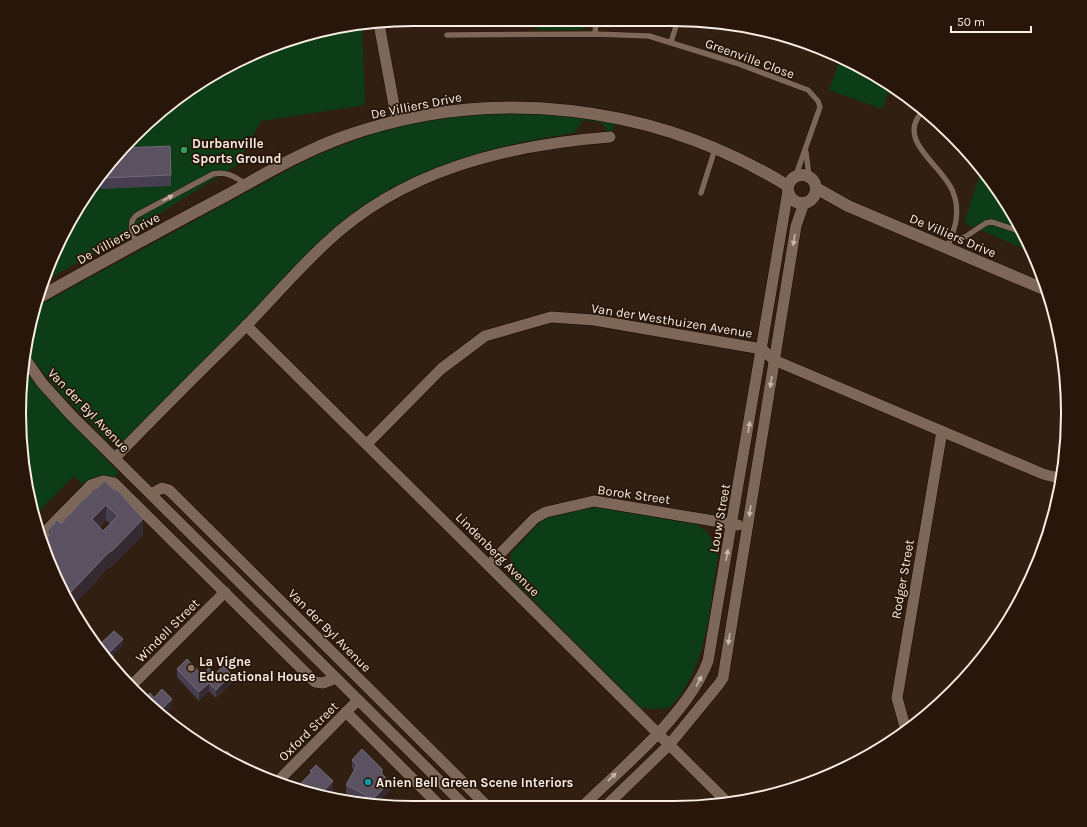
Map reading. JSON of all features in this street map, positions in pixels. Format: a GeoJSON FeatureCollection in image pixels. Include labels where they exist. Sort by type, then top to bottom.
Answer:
{"type":"FeatureCollection","features":[{"type":"Feature","properties":{"kind":"street"},"geometry":{"type":"LineString","coordinates":[[380,28],[397,121]]}},
{"type":"Feature","properties":{"kind":"street","name":"De Villiers Drive"},"geometry":{"type":"LineString","coordinates":[[45,294],[136,243],[320,146],[363,130],[397,121],[471,109],[512,107],[558,109],[633,121],[686,137],[791,182],[794,200],[811,197],[848,206],[949,244],[1039,287]]}},
{"type":"Feature","properties":{"kind":"street"},"geometry":{"type":"LineString","coordinates":[[115,458],[326,242],[367,210],[406,187],[448,169],[500,152],[554,142],[610,136]]}},
{"type":"Feature","properties":{"kind":"street"},"geometry":{"type":"LineString","coordinates":[[611,801],[669,745],[715,690],[722,678],[748,527],[796,226],[811,197],[813,179],[810,176],[800,174],[791,182]]}},
{"type":"Feature","properties":{"kind":"street","name":"Louw Street"},"geometry":{"type":"LineString","coordinates":[[588,801],[657,733],[694,691],[708,661],[791,182]]}},
{"type":"Feature","properties":{"kind":"street","name":"Van der Westhuizen Avenue"},"geometry":{"type":"LineString","coordinates":[[367,444],[441,369],[485,336],[551,317],[594,320],[762,349],[774,360],[1043,474],[1056,477]]}},
{"type":"Feature","properties":{"kind":"street","name":"Lindenberg Avenue"},"geometry":{"type":"LineString","coordinates":[[246,325],[723,798]]}},
{"type":"Feature","properties":{"kind":"street","name":"Van der Byl Avenue"},"geometry":{"type":"LineString","coordinates":[[29,364],[42,383],[115,458],[460,801]]}},
{"type":"Feature","properties":{"kind":"street","name":"Rodger Street"},"geometry":{"type":"LineString","coordinates":[[904,724],[897,698],[942,431]]}},
{"type":"Feature","properties":{"kind":"street"},"geometry":{"type":"LineString","coordinates":[[45,532],[91,485],[103,481],[110,482],[118,486],[315,682],[323,683],[336,678]]}},
{"type":"Feature","properties":{"kind":"street","name":"Van der Byl Avenue"},"geometry":{"type":"LineString","coordinates":[[151,494],[162,488],[169,490],[482,801]]}},
{"type":"Feature","properties":{"kind":"street","name":"Borok Street"},"geometry":{"type":"LineString","coordinates":[[489,565],[535,518],[546,512],[594,501],[748,527]]}},
{"type":"Feature","properties":{"kind":"street","name":"Windell Street"},"geometry":{"type":"LineString","coordinates":[[134,683],[225,592]]}},
{"type":"Feature","properties":{"kind":"street","name":"Oxford Street"},"geometry":{"type":"LineString","coordinates":[[281,777],[358,700]]}},
{"type":"Feature","properties":{"kind":"street"},"geometry":{"type":"LineString","coordinates":[[346,712],[435,801]]}},
{"type":"Feature","properties":{"kind":"lane"},"geometry":{"type":"LineString","coordinates":[[595,34],[596,26]]}},
{"type":"Feature","properties":{"kind":"lane"},"geometry":{"type":"LineString","coordinates":[[671,42],[676,26]]}},
{"type":"Feature","properties":{"kind":"lane","name":"Greenville Close"},"geometry":{"type":"LineString","coordinates":[[447,35],[641,34],[736,63],[808,90],[818,101],[820,107],[806,150],[791,182]]}},
{"type":"Feature","properties":{"kind":"lane"},"geometry":{"type":"LineString","coordinates":[[920,114],[914,124],[915,138],[928,158],[944,175],[954,193],[957,221],[949,244]]}},
{"type":"Feature","properties":{"kind":"lane"},"geometry":{"type":"LineString","coordinates":[[700,193],[715,149]]}},
{"type":"Feature","properties":{"kind":"lane","name":"Greenville Close"},"geometry":{"type":"LineString","coordinates":[[806,150],[810,176]]}},
{"type":"Feature","properties":{"kind":"lane"},"geometry":{"type":"LineString","coordinates":[[136,243],[132,229],[133,218],[171,196],[213,174],[220,172],[229,173],[247,184]]}},
{"type":"Feature","properties":{"kind":"lane"},"geometry":{"type":"LineString","coordinates":[[949,244],[972,233],[989,222],[997,223],[1014,229]]}},
{"type":"Feature","properties":{"kind":"green space"},"geometry":{"type":"Polygon","coordinates":[[[537,26],[587,26],[580,30],[537,30],[537,26]]]}},
{"type":"Feature","properties":{"kind":"green space","name":"Durbanville Sports Ground"},"geometry":{"type":"Polygon","coordinates":[[[362,29],[365,105],[261,121],[237,165],[114,242],[51,278],[66,242],[91,198],[139,139],[178,106],[198,91],[220,78],[265,55],[313,39],[362,29]]]}},
{"type":"Feature","properties":{"kind":"green space"},"geometry":{"type":"Polygon","coordinates":[[[839,63],[889,91],[882,109],[829,90],[839,63]]]}},
{"type":"Feature","properties":{"kind":"green space"},"geometry":{"type":"Polygon","coordinates":[[[488,113],[554,113],[614,122],[613,132],[607,131],[603,123],[584,120],[574,133],[501,147],[455,161],[409,180],[387,192],[125,440],[117,444],[109,442],[58,391],[30,356],[33,338],[42,304],[297,165],[325,152],[383,130],[435,118],[488,113]]]}},
{"type":"Feature","properties":{"kind":"green space"},"geometry":{"type":"Polygon","coordinates":[[[980,176],[996,198],[1024,249],[964,223],[980,176]]]}},
{"type":"Feature","properties":{"kind":"green space"},"geometry":{"type":"Polygon","coordinates":[[[28,373],[43,392],[119,473],[114,477],[98,477],[84,485],[74,476],[38,512],[29,464],[27,439],[26,414],[28,373]]]}},
{"type":"Feature","properties":{"kind":"green space"},"geometry":{"type":"Polygon","coordinates":[[[593,507],[700,525],[700,528],[704,529],[719,549],[710,611],[700,654],[692,674],[682,692],[669,708],[647,709],[644,706],[642,709],[511,578],[511,553],[545,517],[593,507]]]}},
{"type":"Feature","properties":{"kind":"building"},"geometry":{"type":"Polygon","coordinates":[[[170,146],[171,175],[106,178],[131,148],[170,146]]]}},
{"type":"Feature","properties":{"kind":"building"},"geometry":{"type":"Polygon","coordinates":[[[105,481],[114,490],[117,490],[143,519],[71,592],[55,562],[47,538],[52,532],[49,529],[57,520],[61,524],[82,501],[105,481]],[[106,505],[92,519],[103,531],[118,516],[106,505]]]}},
{"type":"Feature","properties":{"kind":"building"},"geometry":{"type":"Polygon","coordinates":[[[114,631],[123,639],[109,653],[101,643],[114,631]]]}},
{"type":"Feature","properties":{"kind":"building"},"geometry":{"type":"Polygon","coordinates":[[[187,659],[202,675],[209,668],[215,674],[223,666],[231,674],[216,690],[209,683],[199,692],[177,669],[187,659]]]}},
{"type":"Feature","properties":{"kind":"building"},"geometry":{"type":"Polygon","coordinates":[[[162,689],[172,699],[162,709],[147,695],[150,693],[154,698],[162,689]]]}},
{"type":"Feature","properties":{"kind":"building","name":"Anien Bell Green Scene Interiors"},"geometry":{"type":"Polygon","coordinates":[[[362,749],[382,769],[382,774],[390,782],[373,799],[368,798],[364,794],[346,785],[357,765],[352,760],[362,749]]]}},
{"type":"Feature","properties":{"kind":"building"},"geometry":{"type":"Polygon","coordinates":[[[316,765],[333,781],[324,791],[300,784],[312,772],[310,771],[316,765]]]}},
{"type":"Feature","properties":{"kind":"place","name":"Durbanville Sports Ground"},"geometry":{"type":"Point","coordinates":[184,150]}},
{"type":"Feature","properties":{"kind":"place","name":"La Vigne Educational House"},"geometry":{"type":"Point","coordinates":[191,668]}},
{"type":"Feature","properties":{"kind":"place","name":"Anien Bell Green Scene Interiors"},"geometry":{"type":"Point","coordinates":[368,782]}}]}
